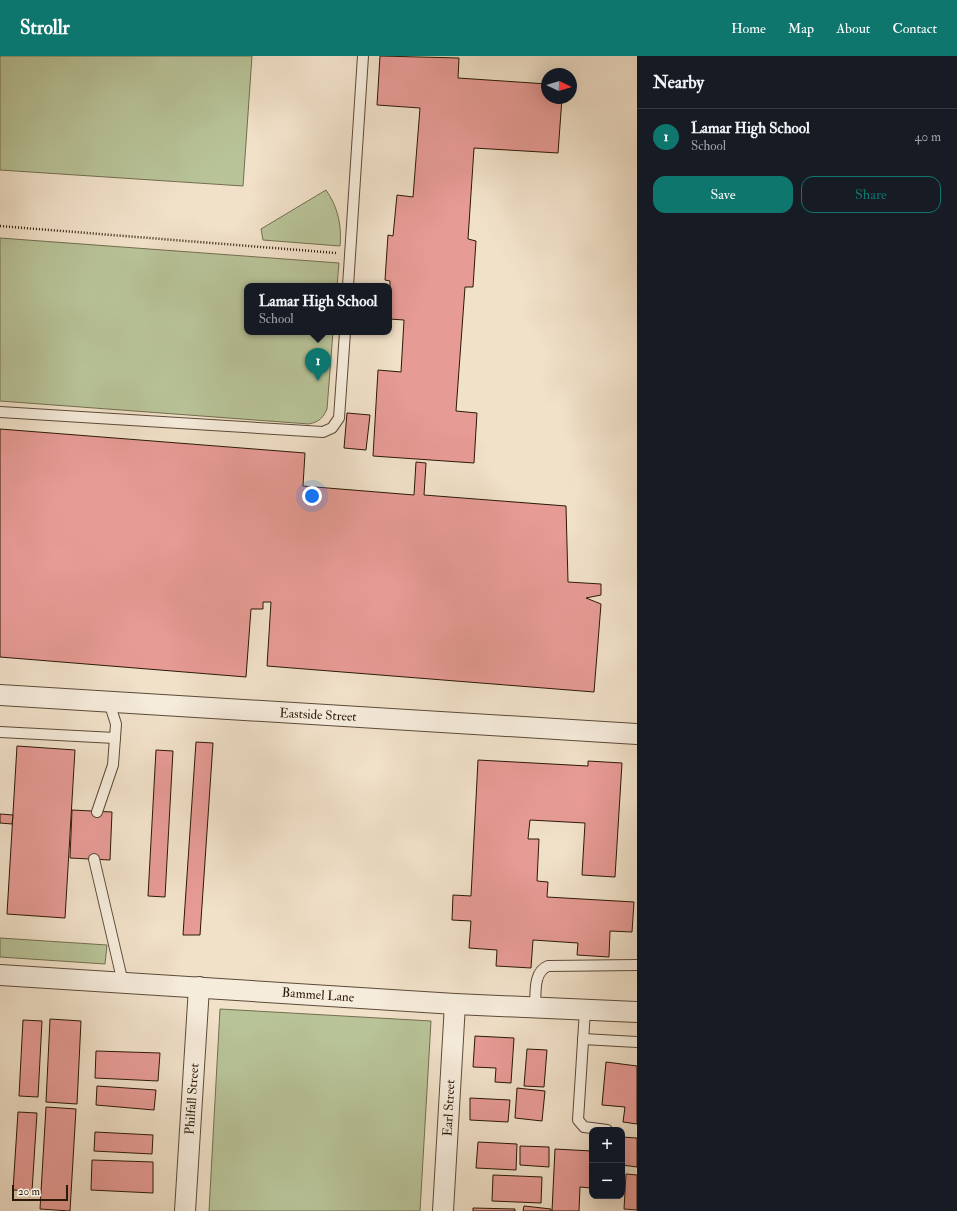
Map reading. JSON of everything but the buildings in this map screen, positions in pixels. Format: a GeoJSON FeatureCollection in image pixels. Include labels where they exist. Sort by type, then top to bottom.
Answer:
{"type":"FeatureCollection","features":[{"type":"Feature","properties":{"kind":"street","name":"Eastside Street"},"geometry":{"type":"LineString","coordinates":[[0,695],[637,734]]}},
{"type":"Feature","properties":{"kind":"street","name":"Bammel Lane"},"geometry":{"type":"LineString","coordinates":[[0,976],[199,987],[456,1004],[637,1012]]}},
{"type":"Feature","properties":{"kind":"street","name":"Philfall Street"},"geometry":{"type":"LineString","coordinates":[[185,1211],[199,987]]}},
{"type":"Feature","properties":{"kind":"street","name":"Earl Street"},"geometry":{"type":"LineString","coordinates":[[443,1211],[456,1004]]}},
{"type":"Feature","properties":{"kind":"lane"},"geometry":{"type":"LineString","coordinates":[[348,283],[364,56]]}},
{"type":"Feature","properties":{"kind":"lane"},"geometry":{"type":"LineString","coordinates":[[0,412],[323,432],[332,428],[338,418],[345,335]]}},
{"type":"Feature","properties":{"kind":"lane"},"geometry":{"type":"LineString","coordinates":[[97,812],[113,765],[116,724],[108,702]]}},
{"type":"Feature","properties":{"kind":"lane"},"geometry":{"type":"LineString","coordinates":[[0,732],[115,738]]}},
{"type":"Feature","properties":{"kind":"lane"},"geometry":{"type":"LineString","coordinates":[[94,859],[123,983]]}},
{"type":"Feature","properties":{"kind":"lane"},"geometry":{"type":"LineString","coordinates":[[536,1007],[537,976],[541,969],[548,966],[637,965]]}},
{"type":"Feature","properties":{"kind":"lane"},"geometry":{"type":"LineString","coordinates":[[585,1010],[578,1120],[584,1127],[589,1128]]}},
{"type":"Feature","properties":{"kind":"lane"},"geometry":{"type":"LineString","coordinates":[[583,1039],[637,1042]]}},
{"type":"Feature","properties":{"kind":"path"},"geometry":{"type":"LineString","coordinates":[[0,226],[350,254]]}},
{"type":"Feature","properties":{"kind":"green space"},"geometry":{"type":"Polygon","coordinates":[[[0,56],[252,56],[243,186],[0,170],[0,56]]]}},
{"type":"Feature","properties":{"kind":"green space"},"geometry":{"type":"Polygon","coordinates":[[[326,190],[334,203],[340,224],[340,246],[263,240],[261,229],[326,190]]]}},
{"type":"Feature","properties":{"kind":"green space"},"geometry":{"type":"Polygon","coordinates":[[[0,238],[339,263],[337,283],[244,283],[244,335],[333,335],[327,409],[318,421],[309,424],[0,401],[0,238]]]}},
{"type":"Feature","properties":{"kind":"green space"},"geometry":{"type":"Polygon","coordinates":[[[0,938],[107,945],[105,964],[0,957],[0,938]]]}},
{"type":"Feature","properties":{"kind":"green space"},"geometry":{"type":"Polygon","coordinates":[[[220,1009],[431,1021],[420,1211],[209,1211],[220,1009]]]}},
{"type":"Feature","properties":{"kind":"place","name":"Lamar High School"},"geometry":{"type":"Point","coordinates":[318,381]}}]}
